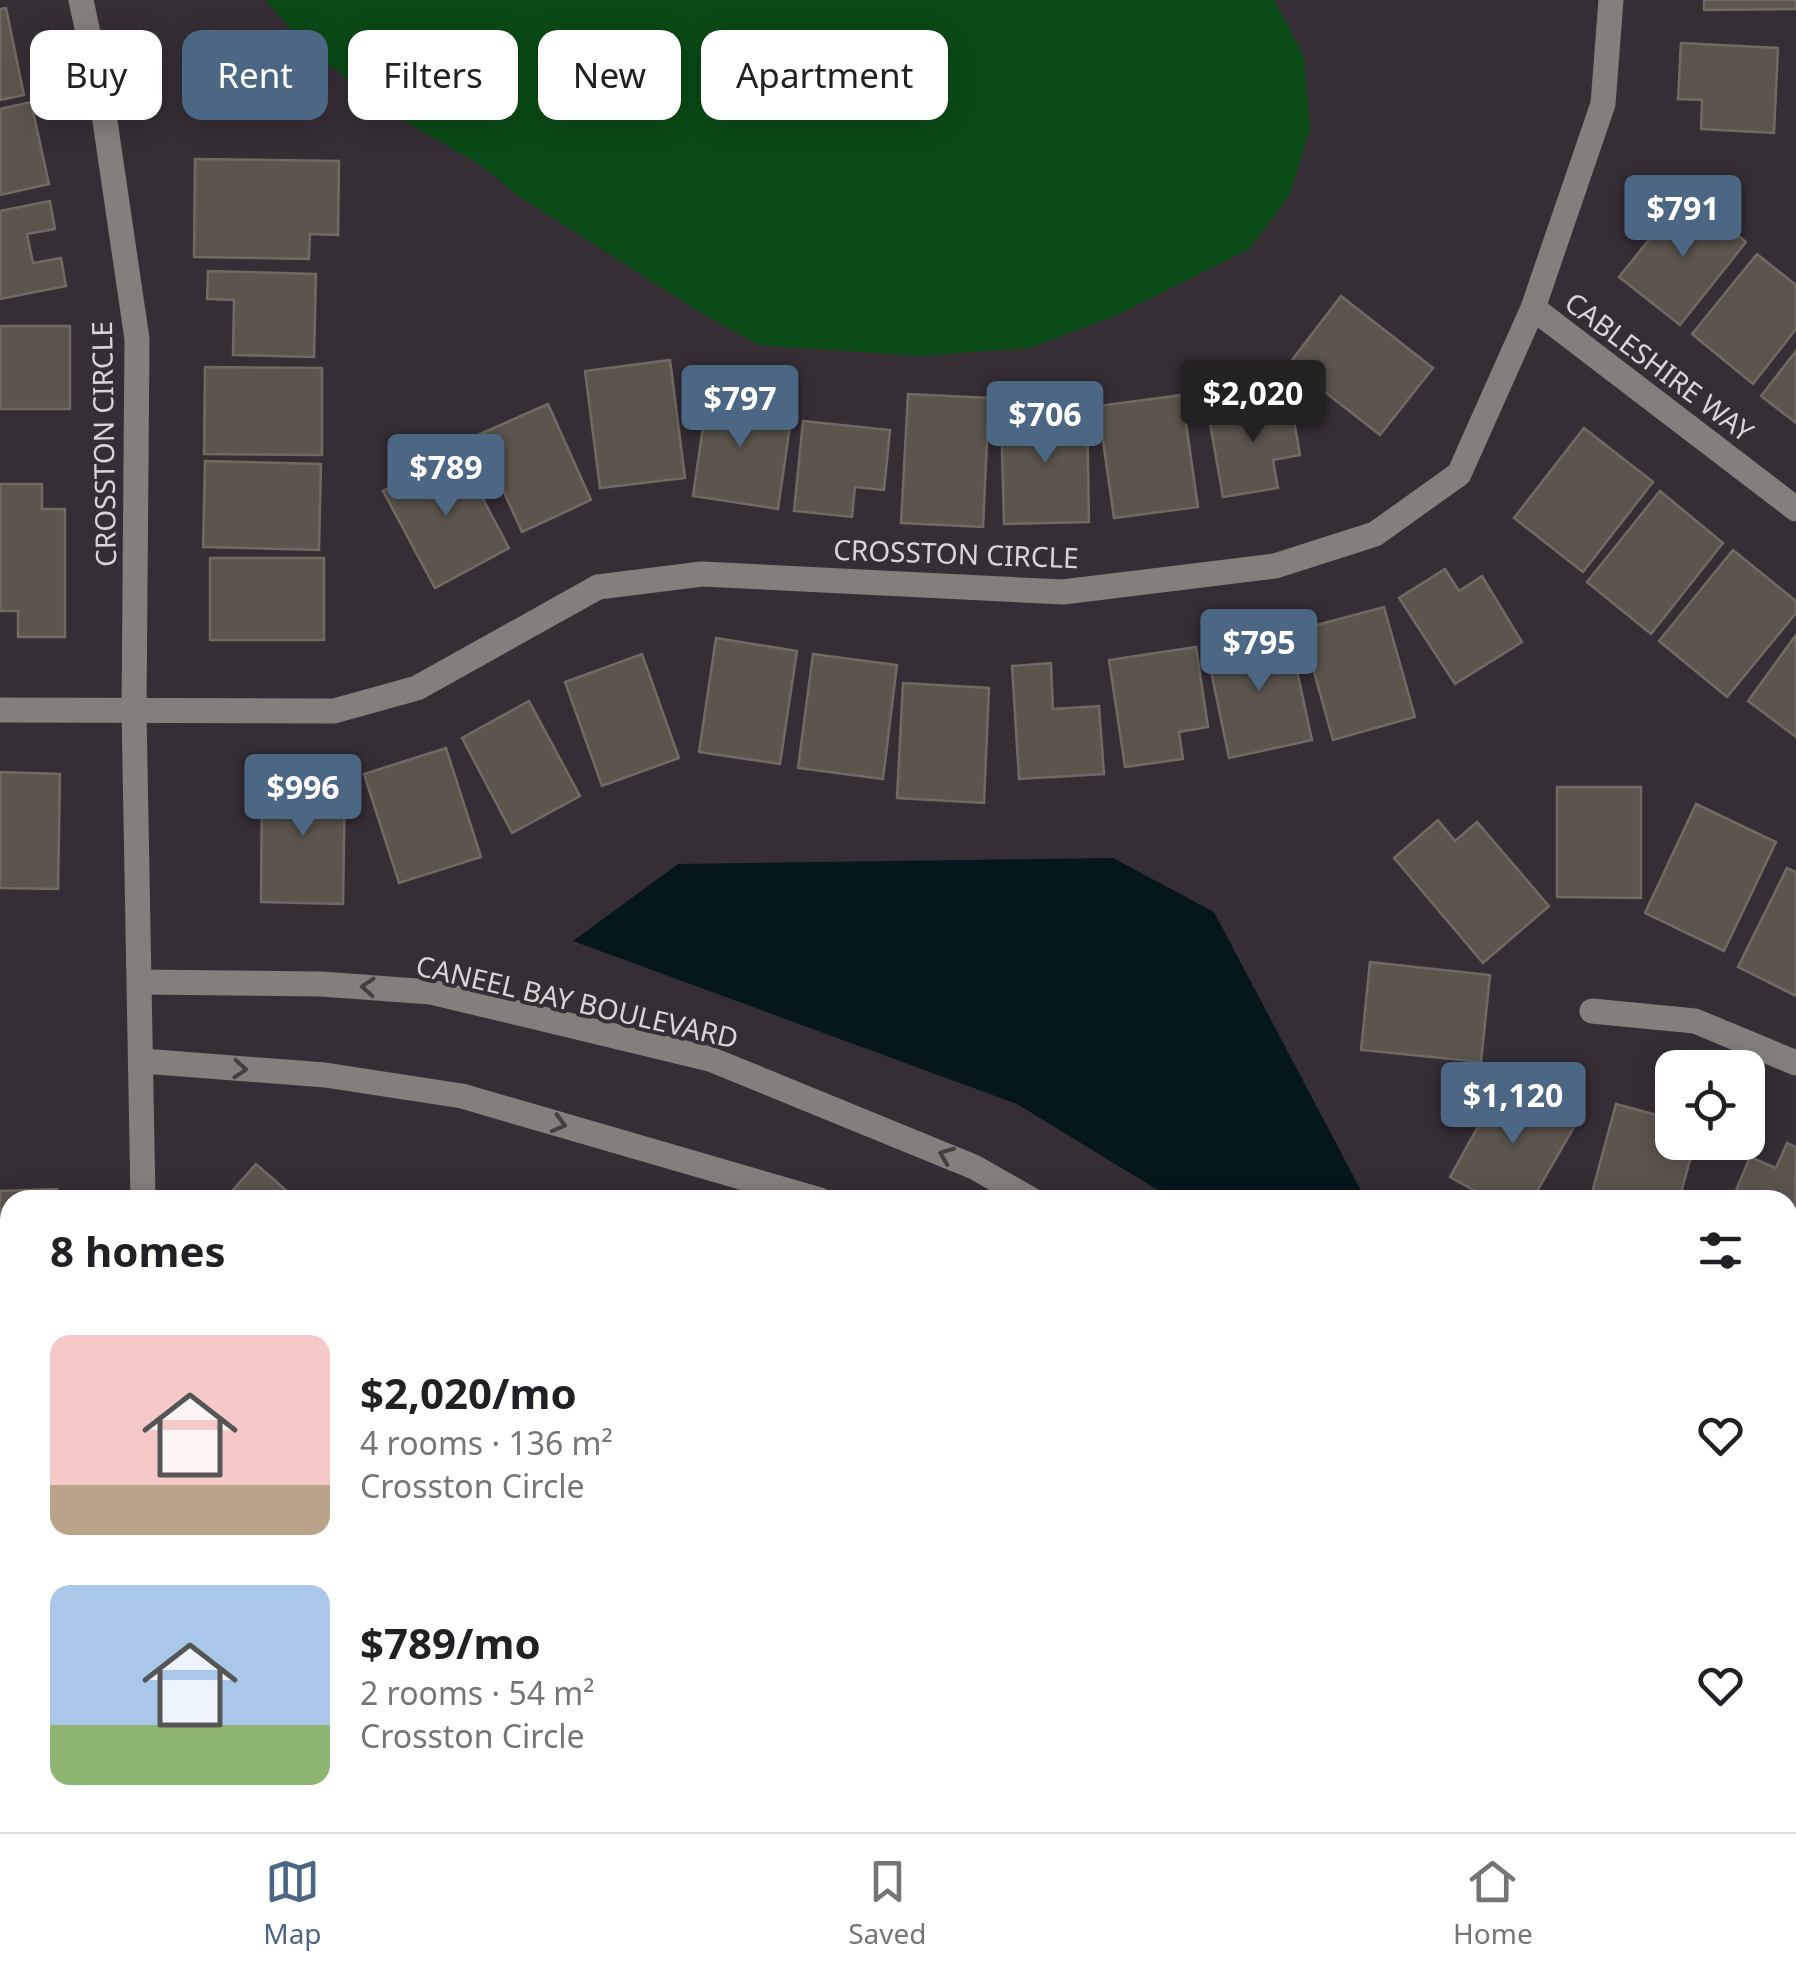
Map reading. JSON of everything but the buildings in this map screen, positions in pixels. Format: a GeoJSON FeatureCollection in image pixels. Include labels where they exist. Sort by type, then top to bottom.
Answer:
{"type":"FeatureCollection","features":[{"type":"Feature","properties":{"kind":"street","name":"CROSSTON CIRCLE"},"geometry":{"type":"LineString","coordinates":[[81,0],[101,94],[137,339],[134,711],[143,1190]]}},
{"type":"Feature","properties":{"kind":"street","name":"CROSSTON CIRCLE"},"geometry":{"type":"LineString","coordinates":[[134,711],[334,711],[417,688],[598,586],[702,574],[1064,592],[1275,566],[1374,534],[1460,474],[1533,308],[1603,104],[1611,0]]}},
{"type":"Feature","properties":{"kind":"street","name":"CABLESHIRE WAY"},"geometry":{"type":"LineString","coordinates":[[1533,308],[1796,510]]}},
{"type":"Feature","properties":{"kind":"street"},"geometry":{"type":"LineString","coordinates":[[0,710],[134,711]]}},
{"type":"Feature","properties":{"kind":"street","name":"CANEEL BAY BOULEVARD"},"geometry":{"type":"LineString","coordinates":[[141,982],[321,984],[430,992],[710,1059],[974,1167],[1014,1190]]}},
{"type":"Feature","properties":{"kind":"street"},"geometry":{"type":"LineString","coordinates":[[1592,1011],[1695,1022],[1796,1063]]}},
{"type":"Feature","properties":{"kind":"street"},"geometry":{"type":"LineString","coordinates":[[142,1061],[325,1075],[462,1096],[786,1190]]}},
{"type":"Feature","properties":{"kind":"green space"},"geometry":{"type":"Polygon","coordinates":[[[265,0],[1274,0],[1304,57],[1310,129],[1289,196],[1249,249],[1113,317],[1029,348],[921,356],[759,345],[698,311],[520,197],[479,164],[403,120],[518,120],[518,30],[348,30],[348,81],[328,63],[328,30],[292,30],[265,0]]]}},
{"type":"Feature","properties":{"kind":"shaded area"},"geometry":{"type":"Polygon","coordinates":[[[1113,858],[1214,912],[1361,1190],[1158,1190],[1017,1104],[573,941],[678,864],[1113,858]]]}}]}
